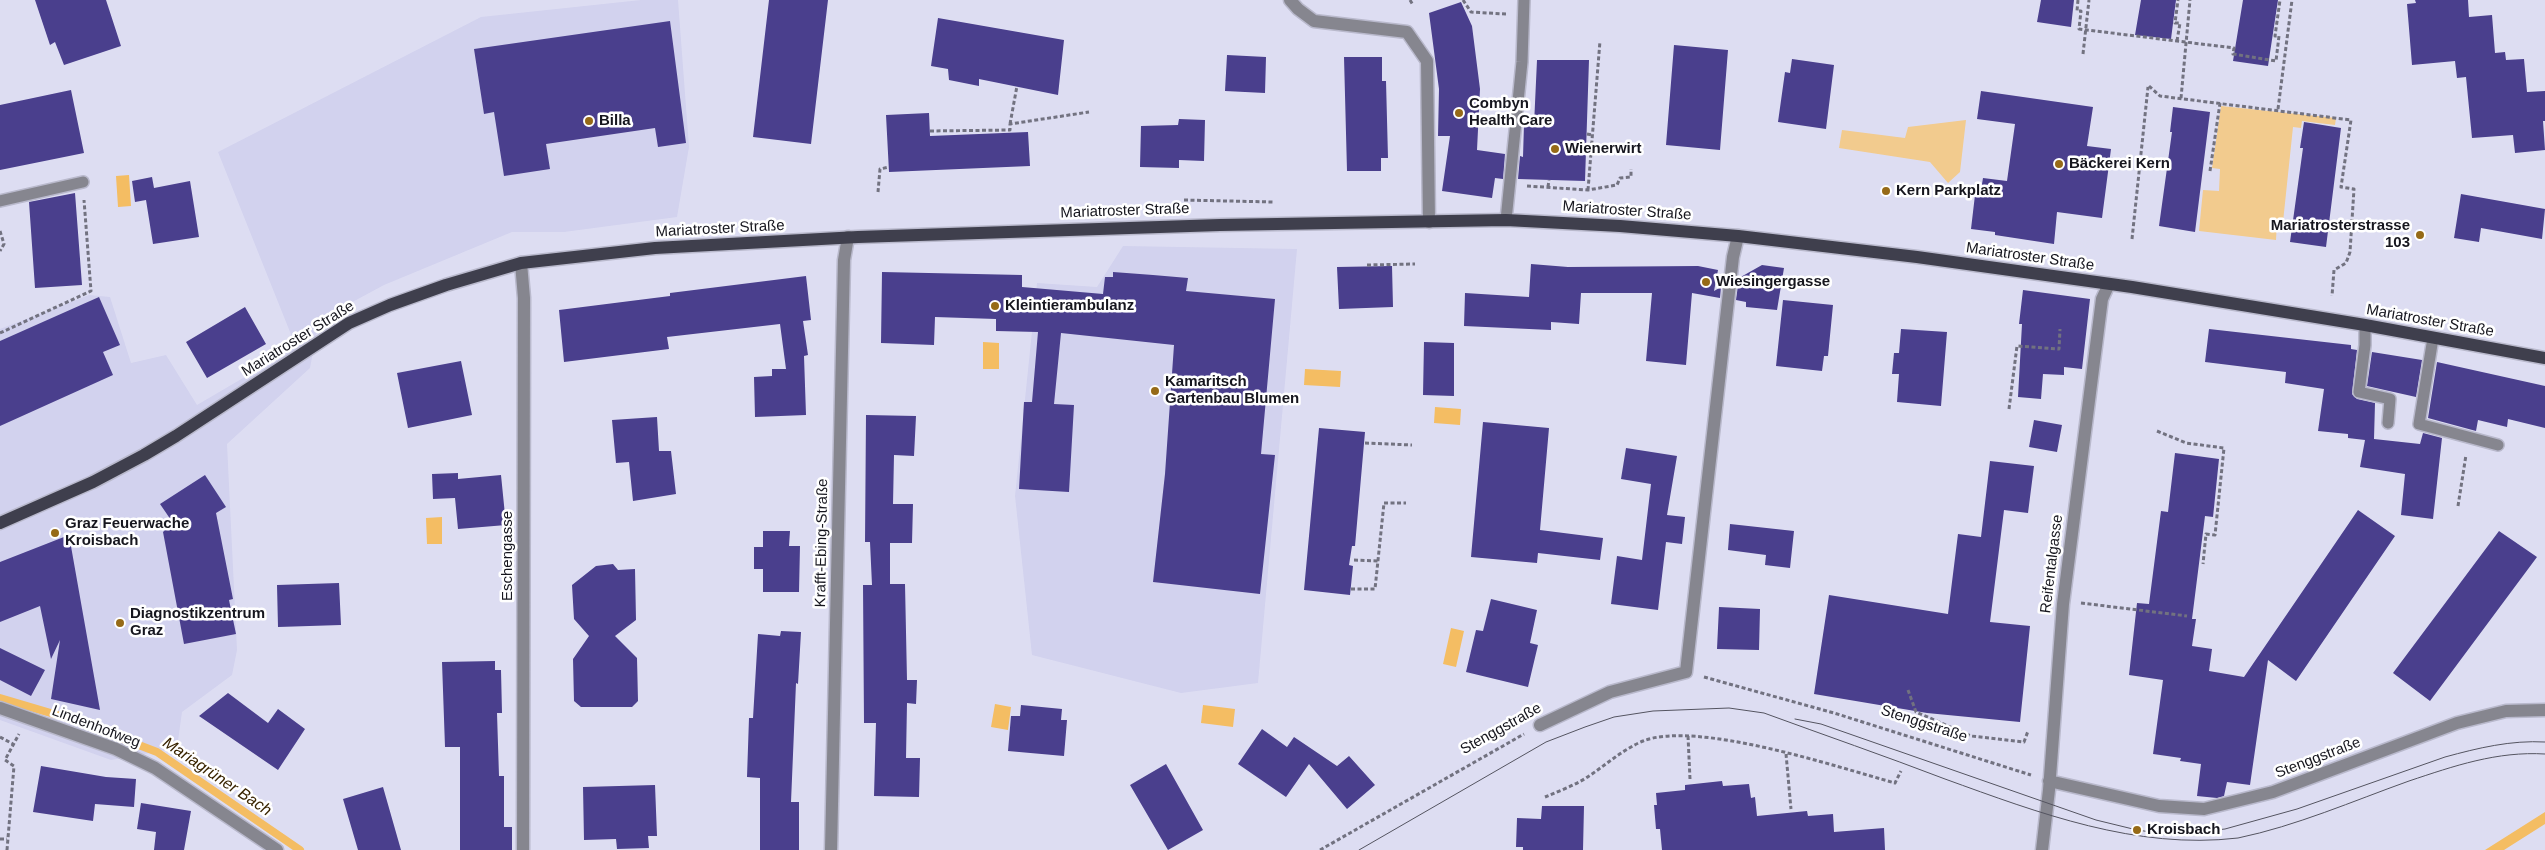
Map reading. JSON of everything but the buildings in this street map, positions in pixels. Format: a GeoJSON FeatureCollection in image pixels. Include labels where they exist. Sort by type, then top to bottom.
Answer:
{"type":"FeatureCollection","features":[{"type":"Feature","properties":{"kind":"main road","name":"Mariatroster Straße"},"geometry":{"type":"LineString","coordinates":[[0,523],[93,482],[144,455],[349,323],[421,293],[521,263],[655,248],[848,237],[1034,230],[1506,220],[1620,226],[1738,236],[1917,257],[2109,284],[2365,325],[2545,358]]}},
{"type":"Feature","properties":{"kind":"street"},"geometry":{"type":"LineString","coordinates":[[1290,0],[1298,9],[1314,21],[1407,32],[1427,61],[1429,222]]}},
{"type":"Feature","properties":{"kind":"street"},"geometry":{"type":"LineString","coordinates":[[1686,672],[1738,236]]}},
{"type":"Feature","properties":{"kind":"street","name":"Krafft-Ebing-Straße"},"geometry":{"type":"LineString","coordinates":[[831,850],[844,260],[848,237]]}},
{"type":"Feature","properties":{"kind":"street","name":"Eschengasse"},"geometry":{"type":"LineString","coordinates":[[521,263],[524,298],[524,850]]}},
{"type":"Feature","properties":{"kind":"street","name":"Reifentalgasse"},"geometry":{"type":"LineString","coordinates":[[2042,850],[2050,782],[2063,604],[2101,303],[2109,284]]}},
{"type":"Feature","properties":{"kind":"street","name":"Stenggstraße"},"geometry":{"type":"LineString","coordinates":[[1540,725],[1610,692],[1686,672]]}},
{"type":"Feature","properties":{"kind":"street","name":"Lindenhofweg"},"geometry":{"type":"LineString","coordinates":[[0,708],[116,749],[155,768],[277,850]]}},
{"type":"Feature","properties":{"kind":"street","name":"Stenggstraße"},"geometry":{"type":"LineString","coordinates":[[2050,782],[2159,806],[2204,809],[2273,792],[2457,723],[2506,711],[2545,710]]}},
{"type":"Feature","properties":{"kind":"lane"},"geometry":{"type":"LineString","coordinates":[[1506,220],[1522,62],[1524,0]]}},
{"type":"Feature","properties":{"kind":"lane"},"geometry":{"type":"LineString","coordinates":[[0,201],[83,182]]}},
{"type":"Feature","properties":{"kind":"lane"},"geometry":{"type":"LineString","coordinates":[[2365,325],[2365,345],[2359,392],[2390,399],[2388,423]]}},
{"type":"Feature","properties":{"kind":"lane"},"geometry":{"type":"LineString","coordinates":[[2433,338],[2419,424],[2498,444]]}},
{"type":"Feature","properties":{"kind":"path"},"geometry":{"type":"LineString","coordinates":[[1410,0],[1413,5]]}},
{"type":"Feature","properties":{"kind":"path"},"geometry":{"type":"LineString","coordinates":[[1463,0],[1471,12],[1523,15]]}},
{"type":"Feature","properties":{"kind":"path"},"geometry":{"type":"LineString","coordinates":[[2078,0],[2077,11],[2081,12],[2079,29],[2234,48],[2233,54],[2276,60],[2280,36],[2275,36],[2280,0]]}},
{"type":"Feature","properties":{"kind":"path"},"geometry":{"type":"LineString","coordinates":[[2083,54],[2089,0]]}},
{"type":"Feature","properties":{"kind":"path"},"geometry":{"type":"LineString","coordinates":[[2177,41],[2180,23],[2175,23],[2178,0]]}},
{"type":"Feature","properties":{"kind":"path"},"geometry":{"type":"LineString","coordinates":[[2181,98],[2190,0]]}},
{"type":"Feature","properties":{"kind":"path"},"geometry":{"type":"LineString","coordinates":[[2278,109],[2292,0]]}},
{"type":"Feature","properties":{"kind":"path"},"geometry":{"type":"LineString","coordinates":[[1588,190],[1588,162],[1600,41]]}},
{"type":"Feature","properties":{"kind":"path"},"geometry":{"type":"LineString","coordinates":[[930,131],[1010,130],[1017,86]]}},
{"type":"Feature","properties":{"kind":"path"},"geometry":{"type":"LineString","coordinates":[[2132,239],[2148,86],[2160,96],[2278,109],[2351,120],[2341,187],[2354,189],[2350,252],[2346,263],[2334,270],[2332,296]]}},
{"type":"Feature","properties":{"kind":"path"},"geometry":{"type":"LineString","coordinates":[[2210,171],[2220,103]]}},
{"type":"Feature","properties":{"kind":"path"},"geometry":{"type":"LineString","coordinates":[[1010,124],[1090,112]]}},
{"type":"Feature","properties":{"kind":"path"},"geometry":{"type":"LineString","coordinates":[[1587,134],[1592,135]]}},
{"type":"Feature","properties":{"kind":"path"},"geometry":{"type":"LineString","coordinates":[[878,192],[880,170],[889,167]]}},
{"type":"Feature","properties":{"kind":"path"},"geometry":{"type":"LineString","coordinates":[[1509,185],[1588,190],[1617,185],[1620,178],[1631,176],[1631,169]]}},
{"type":"Feature","properties":{"kind":"path"},"geometry":{"type":"LineString","coordinates":[[1548,187],[1550,180]]}},
{"type":"Feature","properties":{"kind":"path"},"geometry":{"type":"LineString","coordinates":[[0,333],[91,291],[83,182]]}},
{"type":"Feature","properties":{"kind":"path"},"geometry":{"type":"LineString","coordinates":[[1184,200],[1277,202]]}},
{"type":"Feature","properties":{"kind":"path"},"geometry":{"type":"LineString","coordinates":[[0,231],[4,244],[0,251]]}},
{"type":"Feature","properties":{"kind":"path"},"geometry":{"type":"LineString","coordinates":[[1366,264],[1416,264]]}},
{"type":"Feature","properties":{"kind":"path"},"geometry":{"type":"LineString","coordinates":[[2009,409],[2017,346],[2058,349],[2060,329]]}},
{"type":"Feature","properties":{"kind":"path"},"geometry":{"type":"LineString","coordinates":[[2157,431],[2186,444],[2224,448],[2215,535],[2206,534],[2203,564]]}},
{"type":"Feature","properties":{"kind":"path"},"geometry":{"type":"LineString","coordinates":[[2458,506],[2468,437]]}},
{"type":"Feature","properties":{"kind":"path"},"geometry":{"type":"LineString","coordinates":[[1365,443],[1412,445]]}},
{"type":"Feature","properties":{"kind":"path"},"geometry":{"type":"LineString","coordinates":[[1351,589],[1374,589],[1384,503],[1406,503]]}},
{"type":"Feature","properties":{"kind":"path"},"geometry":{"type":"LineString","coordinates":[[1354,560],[1378,560]]}},
{"type":"Feature","properties":{"kind":"path"},"geometry":{"type":"LineString","coordinates":[[2078,603],[2187,616]]}},
{"type":"Feature","properties":{"kind":"path","name":"Stenggstraße"},"geometry":{"type":"LineString","coordinates":[[1686,672],[1834,713],[2050,782]]}},
{"type":"Feature","properties":{"kind":"path"},"geometry":{"type":"LineString","coordinates":[[1908,690],[1916,712],[1971,736],[2024,742],[2028,731]]}},
{"type":"Feature","properties":{"kind":"path","name":"Lindenhofweg"},"geometry":{"type":"LineString","coordinates":[[7,850],[14,766],[5,760],[27,719]]}},
{"type":"Feature","properties":{"kind":"path","name":"Stenggstraße"},"geometry":{"type":"LineString","coordinates":[[1320,850],[1540,725]]}},
{"type":"Feature","properties":{"kind":"path"},"geometry":{"type":"LineString","coordinates":[[1545,797],[1589,777],[1623,751],[1645,740],[1672,735],[1746,744],[1895,783],[1901,771]]}},
{"type":"Feature","properties":{"kind":"path"},"geometry":{"type":"LineString","coordinates":[[1688,736],[1690,779]]}},
{"type":"Feature","properties":{"kind":"path"},"geometry":{"type":"LineString","coordinates":[[0,737],[14,744]]}},
{"type":"Feature","properties":{"kind":"path"},"geometry":{"type":"LineString","coordinates":[[1786,754],[1791,810]]}},
{"type":"Feature","properties":{"kind":"path"},"geometry":{"type":"LineString","coordinates":[[0,839],[8,839]]}},
{"type":"Feature","properties":{"kind":"shaded area"},"geometry":{"type":"Polygon","coordinates":[[[641,0],[678,0],[689,147],[677,217],[564,232],[512,232],[384,285],[319,320],[310,368],[227,444],[237,650],[232,675],[182,712],[177,748],[111,760],[0,720],[0,329],[89,295],[110,297],[131,363],[166,355],[197,405],[296,347],[218,152],[481,17],[641,0]]]}},
{"type":"Feature","properties":{"kind":"shaded area"},"geometry":{"type":"Polygon","coordinates":[[[2221,106],[2336,118],[2335,125],[2302,121],[2301,128],[2293,127],[2283,222],[2277,222],[2276,240],[2199,231],[2203,190],[2219,191],[2220,169],[2212,168],[2221,106]]]}},
{"type":"Feature","properties":{"kind":"shaded area"},"geometry":{"type":"Polygon","coordinates":[[[1966,120],[1960,172],[1948,183],[1930,162],[1839,148],[1842,130],[1905,138],[1908,127],[1966,120]]]}},
{"type":"Feature","properties":{"kind":"shaded area"},"geometry":{"type":"Polygon","coordinates":[[[129,175],[131,206],[118,207],[116,176],[129,175]]]}},
{"type":"Feature","properties":{"kind":"shaded area","name":"Kamaritsch Gartenbau Blumen"},"geometry":{"type":"Polygon","coordinates":[[[1123,246],[1297,249],[1258,683],[1181,693],[1032,655],[1015,496],[1037,283],[1097,287],[1123,246]]]}},
{"type":"Feature","properties":{"kind":"shaded area"},"geometry":{"type":"Polygon","coordinates":[[[983,342],[999,343],[999,369],[983,369],[983,342]]]}},
{"type":"Feature","properties":{"kind":"shaded area"},"geometry":{"type":"Polygon","coordinates":[[[1305,369],[1341,371],[1340,387],[1304,385],[1305,369]]]}},
{"type":"Feature","properties":{"kind":"shaded area"},"geometry":{"type":"Polygon","coordinates":[[[1435,407],[1461,409],[1460,425],[1434,423],[1435,407]]]}},
{"type":"Feature","properties":{"kind":"shaded area"},"geometry":{"type":"Polygon","coordinates":[[[442,517],[442,544],[427,544],[426,518],[442,517]]]}},
{"type":"Feature","properties":{"kind":"shaded area"},"geometry":{"type":"Polygon","coordinates":[[[1451,628],[1464,631],[1456,667],[1443,664],[1451,628]]]}},
{"type":"Feature","properties":{"kind":"shaded area"},"geometry":{"type":"Polygon","coordinates":[[[995,704],[1011,707],[1008,730],[991,727],[995,704]]]}},
{"type":"Feature","properties":{"kind":"shaded area"},"geometry":{"type":"Polygon","coordinates":[[[1203,705],[1235,709],[1233,727],[1201,723],[1203,705]]]}},
{"type":"Feature","properties":{"kind":"shaded area"},"geometry":{"type":"Polygon","coordinates":[[[2545,812],[2545,824],[2504,850],[2485,850],[2545,812]]]}},
{"type":"Feature","properties":{"kind":"waterway","name":"Mariagrüner Bach"},"geometry":{"type":"LineString","coordinates":[[0,698],[71,719],[157,752],[300,850]]}},
{"type":"Feature","properties":{"kind":"tram line"},"geometry":{"type":"LineString","coordinates":[[1359,850],[1546,742],[1614,717],[1653,711],[1729,708],[1764,713],[1980,792],[2052,816],[2125,834],[2162,839],[2238,838],[2303,820],[2409,781],[2459,765],[2493,757],[2545,754]]}},
{"type":"Feature","properties":{"kind":"tram line"},"geometry":{"type":"LineString","coordinates":[[1795,719],[1821,724],[2096,820],[2137,830],[2172,835],[2225,829],[2297,809],[2445,757],[2507,743],[2545,742]]}},
{"type":"Feature","properties":{"kind":"place","name":"Combyn Health Care"},"geometry":{"type":"Point","coordinates":[1459,113]}},
{"type":"Feature","properties":{"kind":"place","name":"Billa"},"geometry":{"type":"Point","coordinates":[589,121]}},
{"type":"Feature","properties":{"kind":"place","name":"Wienerwirt"},"geometry":{"type":"Point","coordinates":[1555,149]}},
{"type":"Feature","properties":{"kind":"place","name":"Bäckerei Kern"},"geometry":{"type":"Point","coordinates":[2059,164]}},
{"type":"Feature","properties":{"kind":"place","name":"Kern Parkplatz"},"geometry":{"type":"Point","coordinates":[1886,191]}},
{"type":"Feature","properties":{"kind":"place","name":"Mariatrosterstrasse 103"},"geometry":{"type":"Point","coordinates":[2420,235]}},
{"type":"Feature","properties":{"kind":"place","name":"Wiesingergasse"},"geometry":{"type":"Point","coordinates":[1706,282]}},
{"type":"Feature","properties":{"kind":"place","name":"Kleintierambulanz"},"geometry":{"type":"Point","coordinates":[995,306]}},
{"type":"Feature","properties":{"kind":"place","name":"Kamaritsch Gartenbau Blumen"},"geometry":{"type":"Point","coordinates":[1155,391]}},
{"type":"Feature","properties":{"kind":"place","name":"Graz Feuerwache Kroisbach"},"geometry":{"type":"Point","coordinates":[55,533]}},
{"type":"Feature","properties":{"kind":"place","name":"Diagnostikzentrum Graz"},"geometry":{"type":"Point","coordinates":[120,623]}},
{"type":"Feature","properties":{"kind":"place","name":"Kroisbach"},"geometry":{"type":"Point","coordinates":[2137,830]}}]}
